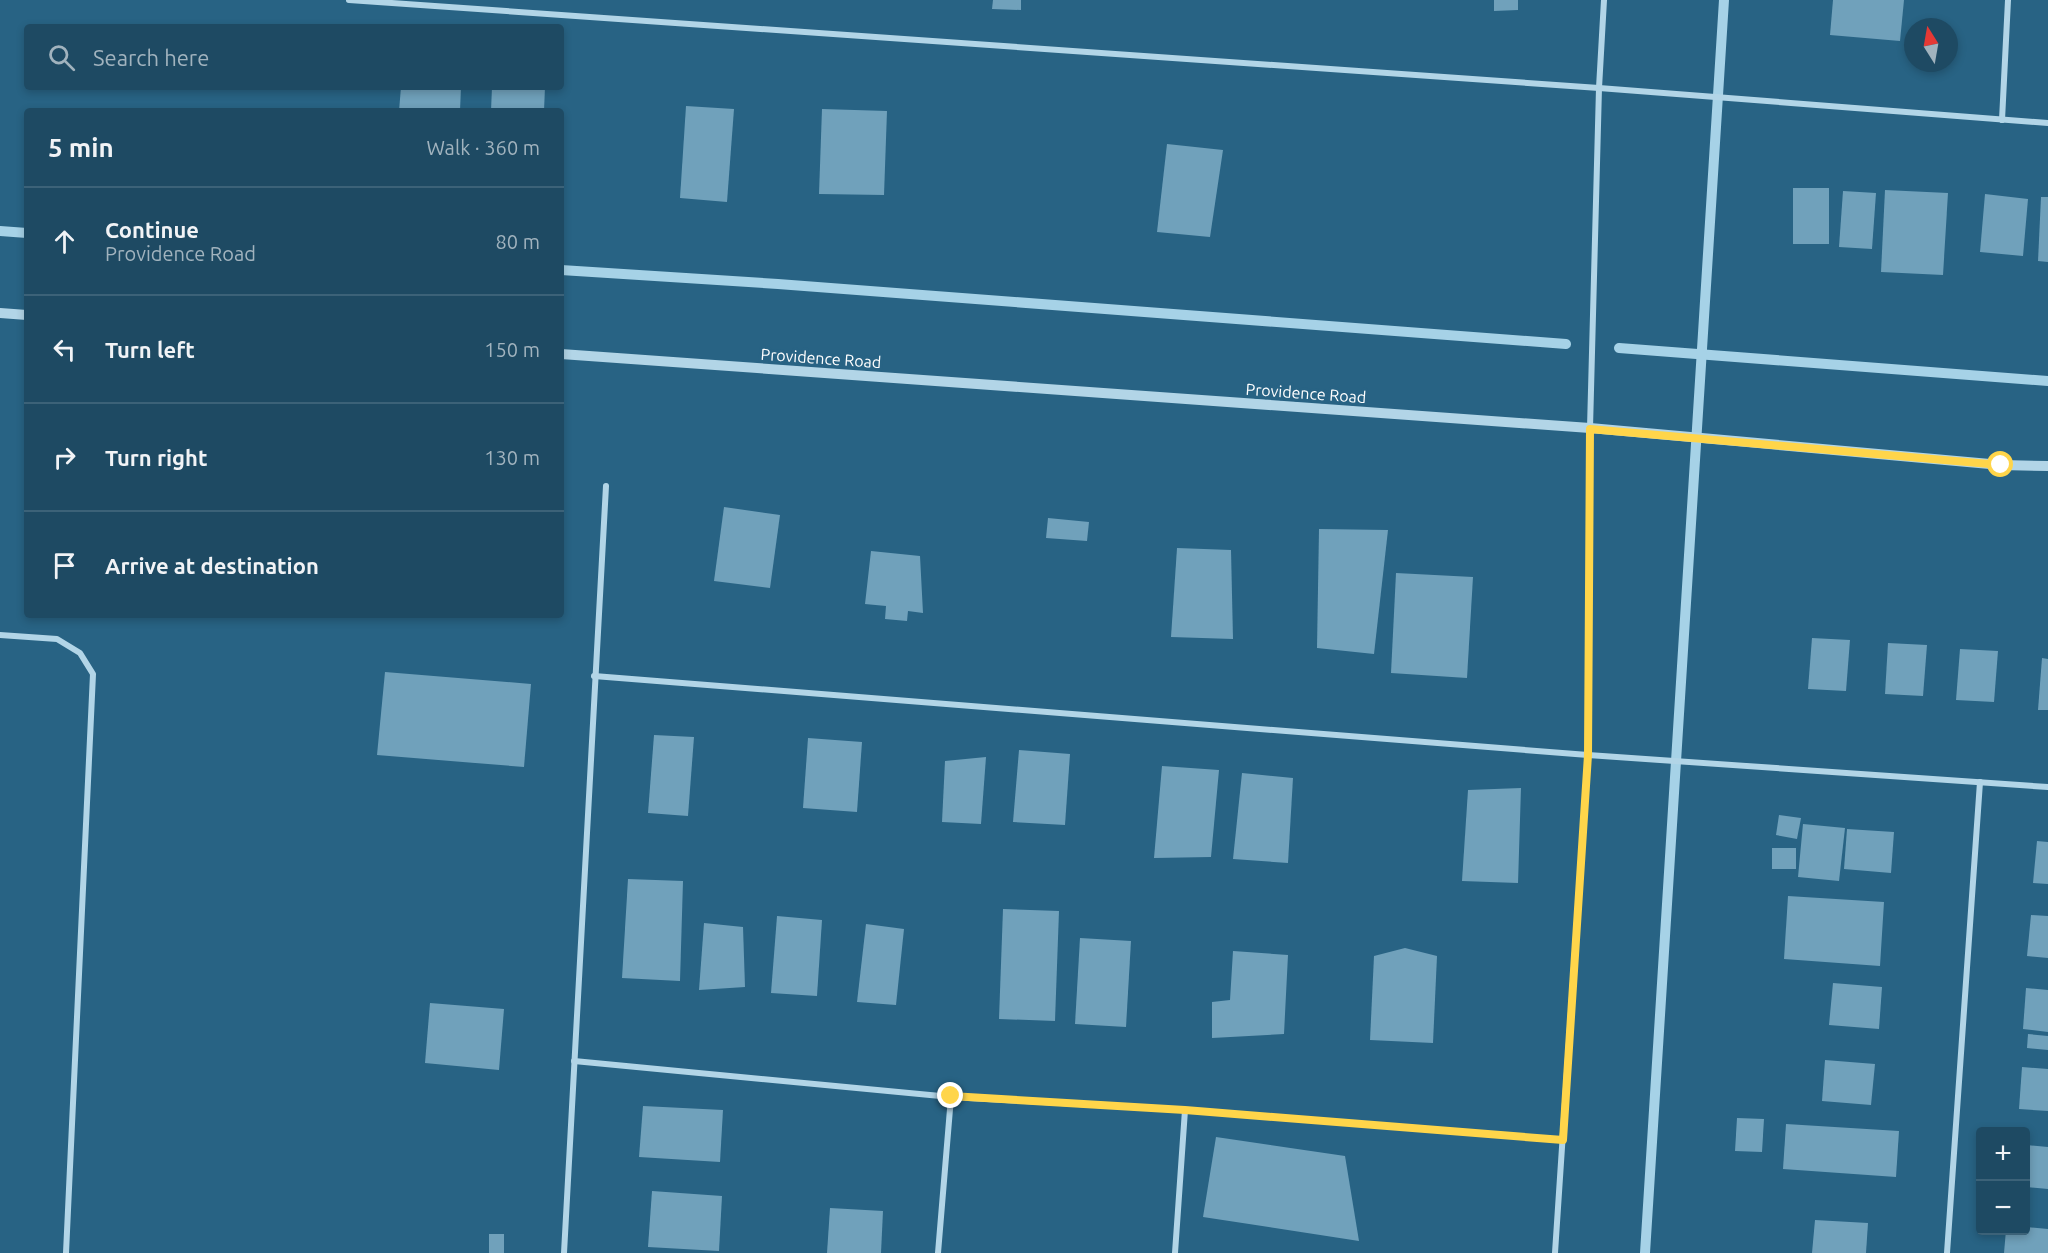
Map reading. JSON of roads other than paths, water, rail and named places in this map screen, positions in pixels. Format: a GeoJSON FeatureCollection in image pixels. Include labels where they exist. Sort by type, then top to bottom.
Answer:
{"type":"FeatureCollection","features":[{"type":"Feature","properties":{"kind":"street"},"geometry":{"type":"LineString","coordinates":[[349,0],[1599,88],[2048,123]]}},
{"type":"Feature","properties":{"kind":"street"},"geometry":{"type":"LineString","coordinates":[[1555,1253],[1588,755],[1590,429],[1599,88],[1604,0]]}},
{"type":"Feature","properties":{"kind":"street"},"geometry":{"type":"LineString","coordinates":[[2002,120],[2008,0]]}},
{"type":"Feature","properties":{"kind":"street"},"geometry":{"type":"LineString","coordinates":[[0,313],[24,315]]}},
{"type":"Feature","properties":{"kind":"street","name":"Providence Road"},"geometry":{"type":"LineString","coordinates":[[564,354],[1590,429],[2001,465],[2048,466]]}},
{"type":"Feature","properties":{"kind":"street"},"geometry":{"type":"LineString","coordinates":[[564,1253],[606,486]]}},
{"type":"Feature","properties":{"kind":"street"},"geometry":{"type":"LineString","coordinates":[[0,635],[57,639],[81,653],[93,674],[66,1253]]}},
{"type":"Feature","properties":{"kind":"street"},"geometry":{"type":"LineString","coordinates":[[594,676],[1588,755],[2048,787]]}},
{"type":"Feature","properties":{"kind":"street"},"geometry":{"type":"LineString","coordinates":[[1947,1253],[1980,782]]}},
{"type":"Feature","properties":{"kind":"street"},"geometry":{"type":"LineString","coordinates":[[574,1061],[951,1096],[1185,1110],[1563,1140]]}},
{"type":"Feature","properties":{"kind":"street"},"geometry":{"type":"LineString","coordinates":[[938,1253],[951,1096]]}},
{"type":"Feature","properties":{"kind":"street"},"geometry":{"type":"LineString","coordinates":[[1175,1253],[1185,1110]]}},
{"type":"Feature","properties":{"kind":"waterway"},"geometry":{"type":"LineString","coordinates":[[1645,1253],[1724,0]]}},
{"type":"Feature","properties":{"kind":"waterway"},"geometry":{"type":"LineString","coordinates":[[0,231],[24,233]]}},
{"type":"Feature","properties":{"kind":"waterway"},"geometry":{"type":"LineString","coordinates":[[564,270],[778,284],[1566,344]]}},
{"type":"Feature","properties":{"kind":"waterway"},"geometry":{"type":"LineString","coordinates":[[1619,348],[2048,381]]}}]}
